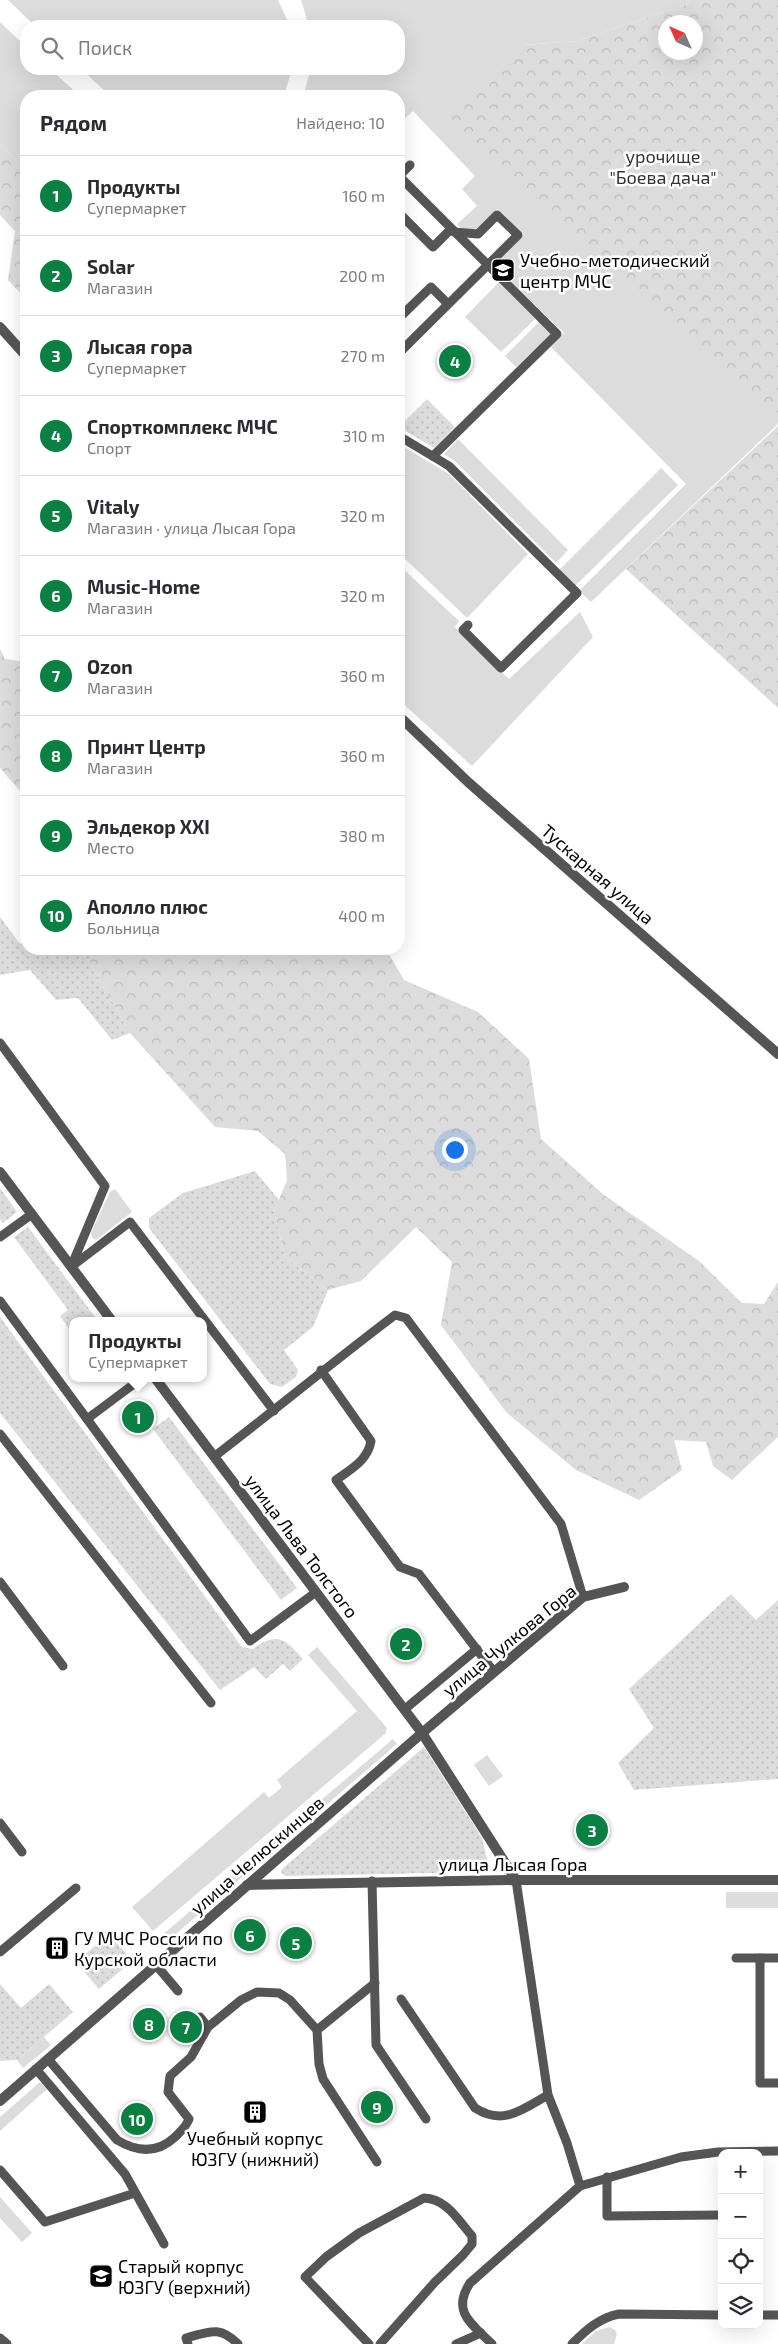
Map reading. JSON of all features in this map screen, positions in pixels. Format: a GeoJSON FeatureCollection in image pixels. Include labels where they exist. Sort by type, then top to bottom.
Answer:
{"type":"FeatureCollection","features":[{"type":"Feature","properties":{"kind":"street"},"geometry":{"type":"LineString","coordinates":[[0,327],[20,349]]}},
{"type":"Feature","properties":{"kind":"street","name":"Тускарная улица"},"geometry":{"type":"LineString","coordinates":[[405,722],[468,782],[778,1054]]}},
{"type":"Feature","properties":{"kind":"street"},"geometry":{"type":"LineString","coordinates":[[0,1172],[109,1317]]}},
{"type":"Feature","properties":{"kind":"street","name":"улица Льва Толстого"},"geometry":{"type":"LineString","coordinates":[[158,1382],[422,1733],[516,1880]]}},
{"type":"Feature","properties":{"kind":"street","name":"улица Чулкова Гора"},"geometry":{"type":"LineString","coordinates":[[422,1733],[583,1596],[624,1588]]}},
{"type":"Feature","properties":{"kind":"street","name":"улица Челюскинцев"},"geometry":{"type":"LineString","coordinates":[[2,2096],[48,2059],[422,1733]]}},
{"type":"Feature","properties":{"kind":"street","name":"улица Лысая Гора"},"geometry":{"type":"LineString","coordinates":[[247,1885],[372,1881],[778,1880]]}},
{"type":"Feature","properties":{"kind":"lane"},"geometry":{"type":"LineString","coordinates":[[405,170],[410,165]]}},
{"type":"Feature","properties":{"kind":"lane"},"geometry":{"type":"LineString","coordinates":[[405,182],[557,334],[433,456]]}},
{"type":"Feature","properties":{"kind":"lane"},"geometry":{"type":"LineString","coordinates":[[405,219],[432,247],[453,230],[478,234],[497,215],[518,235],[405,347]]}},
{"type":"Feature","properties":{"kind":"lane"},"geometry":{"type":"LineString","coordinates":[[405,312],[431,286],[448,304]]}},
{"type":"Feature","properties":{"kind":"lane"},"geometry":{"type":"LineString","coordinates":[[405,440],[450,466],[577,594],[501,668],[463,630],[468,625]]}},
{"type":"Feature","properties":{"kind":"lane"},"geometry":{"type":"LineString","coordinates":[[0,1043],[105,1186],[71,1267]]}},
{"type":"Feature","properties":{"kind":"lane"},"geometry":{"type":"LineString","coordinates":[[0,1237],[32,1214]]}},
{"type":"Feature","properties":{"kind":"lane"},"geometry":{"type":"LineString","coordinates":[[71,1267],[130,1222],[199,1317]]}},
{"type":"Feature","properties":{"kind":"lane"},"geometry":{"type":"LineString","coordinates":[[0,1301],[250,1641],[316,1592]]}},
{"type":"Feature","properties":{"kind":"lane"},"geometry":{"type":"LineString","coordinates":[[214,1456],[274,1411],[321,1370],[395,1315],[406,1318],[561,1524],[583,1596]]}},
{"type":"Feature","properties":{"kind":"lane"},"geometry":{"type":"LineString","coordinates":[[207,1328],[274,1411]]}},
{"type":"Feature","properties":{"kind":"lane"},"geometry":{"type":"LineString","coordinates":[[321,1370],[371,1441],[370,1451],[363,1460],[336,1480],[400,1567],[419,1574],[494,1672]]}},
{"type":"Feature","properties":{"kind":"lane"},"geometry":{"type":"LineString","coordinates":[[87,1419],[137,1382]]}},
{"type":"Feature","properties":{"kind":"lane"},"geometry":{"type":"LineString","coordinates":[[0,1434],[212,1703]]}},
{"type":"Feature","properties":{"kind":"lane"},"geometry":{"type":"LineString","coordinates":[[0,1582],[63,1666]]}},
{"type":"Feature","properties":{"kind":"lane"},"geometry":{"type":"LineString","coordinates":[[405,1710],[477,1650]]}},
{"type":"Feature","properties":{"kind":"lane"},"geometry":{"type":"LineString","coordinates":[[0,1823],[22,1852]]}},
{"type":"Feature","properties":{"kind":"lane"},"geometry":{"type":"LineString","coordinates":[[516,1880],[548,2095],[567,2143],[580,2186]]}},
{"type":"Feature","properties":{"kind":"lane"},"geometry":{"type":"LineString","coordinates":[[372,1881],[376,2045],[426,2119]]}},
{"type":"Feature","properties":{"kind":"lane"},"geometry":{"type":"LineString","coordinates":[[0,1952],[76,1888]]}},
{"type":"Feature","properties":{"kind":"lane"},"geometry":{"type":"LineString","coordinates":[[736,1958],[778,1958]]}},
{"type":"Feature","properties":{"kind":"lane"},"geometry":{"type":"LineString","coordinates":[[760,1958],[760,2083],[778,2083]]}},
{"type":"Feature","properties":{"kind":"lane"},"geometry":{"type":"LineString","coordinates":[[156,1965],[178,1991]]}},
{"type":"Feature","properties":{"kind":"lane"},"geometry":{"type":"LineString","coordinates":[[317,2030],[375,1983]]}},
{"type":"Feature","properties":{"kind":"lane"},"geometry":{"type":"LineString","coordinates":[[48,2059],[117,2140],[130,2148],[154,2149],[165,2146],[186,2126],[189,2118],[168,2092],[170,2076],[191,2057],[208,2027],[241,2000],[257,1992],[279,1993],[290,2000],[317,2030],[319,2064],[323,2079],[377,2162]]}},
{"type":"Feature","properties":{"kind":"lane"},"geometry":{"type":"LineString","coordinates":[[401,1999],[475,2108],[492,2116],[504,2116],[517,2113],[548,2095]]}},
{"type":"Feature","properties":{"kind":"lane"},"geometry":{"type":"LineString","coordinates":[[200,2017],[208,2027]]}},
{"type":"Feature","properties":{"kind":"lane"},"geometry":{"type":"LineString","coordinates":[[36,2069],[125,2174],[164,2244]]}},
{"type":"Feature","properties":{"kind":"lane"},"geometry":{"type":"LineString","coordinates":[[763,2151],[778,2151]]}},
{"type":"Feature","properties":{"kind":"lane"},"geometry":{"type":"LineString","coordinates":[[492,2344],[467,2319],[462,2310],[464,2293],[470,2283],[580,2186],[681,2157],[718,2152]]}},
{"type":"Feature","properties":{"kind":"lane"},"geometry":{"type":"LineString","coordinates":[[0,2170],[45,2222],[135,2193]]}},
{"type":"Feature","properties":{"kind":"lane"},"geometry":{"type":"LineString","coordinates":[[606,2177],[607,2216],[718,2215]]}},
{"type":"Feature","properties":{"kind":"lane"},"geometry":{"type":"LineString","coordinates":[[368,2344],[305,2278],[326,2258],[359,2233],[424,2198],[436,2199],[443,2203],[472,2236],[472,2244],[464,2255],[435,2282],[380,2344]]}},
{"type":"Feature","properties":{"kind":"lane"},"geometry":{"type":"LineString","coordinates":[[572,2344],[595,2323],[609,2316],[718,2315]]}},
{"type":"Feature","properties":{"kind":"lane"},"geometry":{"type":"LineString","coordinates":[[763,2315],[778,2315]]}},
{"type":"Feature","properties":{"kind":"lane"},"geometry":{"type":"LineString","coordinates":[[188,2344],[186,2338],[216,2330],[228,2333],[238,2344]]}},
{"type":"Feature","properties":{"kind":"lane"},"geometry":{"type":"LineString","coordinates":[[456,2344],[481,2332]]}},
{"type":"Feature","properties":{"kind":"lane"},"geometry":{"type":"LineString","coordinates":[[0,2338],[7,2344]]}},
{"type":"Feature","properties":{"kind":"green space"},"geometry":{"type":"Polygon","coordinates":[[[8,0],[278,0],[287,20],[29,20],[8,0]]]}},
{"type":"Feature","properties":{"kind":"green space"},"geometry":{"type":"Polygon","coordinates":[[[301,0],[690,0],[688,4],[577,41],[523,45],[778,424],[591,602],[579,591],[686,484],[551,347],[564,333],[494,265],[524,234],[497,209],[476,229],[462,229],[457,224],[477,206],[462,189],[475,176],[413,111],[405,118],[405,90],[305,90],[309,75],[405,75],[405,20],[307,20],[301,0]]]}},
{"type":"Feature","properties":{"kind":"green space","name":"урочище \"Боева дача\""},"geometry":{"type":"Polygon","coordinates":[[[690,0],[778,0],[778,424],[441,121],[523,45],[577,41],[688,4],[690,0]]]}},
{"type":"Feature","properties":{"kind":"green space"},"geometry":{"type":"Polygon","coordinates":[[[0,22],[20,41],[20,75],[57,75],[73,90],[20,90],[20,164],[0,145],[0,22]]]}},
{"type":"Feature","properties":{"kind":"green space"},"geometry":{"type":"Polygon","coordinates":[[[87,75],[290,75],[286,90],[104,90],[87,75]]]}},
{"type":"Feature","properties":{"kind":"green space"},"geometry":{"type":"Polygon","coordinates":[[[0,145],[20,164],[20,293],[8,280],[15,231],[0,215],[0,145]]]}},
{"type":"Feature","properties":{"kind":"green space"},"geometry":{"type":"Polygon","coordinates":[[[499,282],[535,319],[501,352],[465,317],[499,282]]]}},
{"type":"Feature","properties":{"kind":"green space"},"geometry":{"type":"Polygon","coordinates":[[[539,322],[551,334],[516,367],[505,356],[539,322]]]}},
{"type":"Feature","properties":{"kind":"green space"},"geometry":{"type":"Polygon","coordinates":[[[427,399],[455,427],[434,448],[405,431],[405,421],[427,399]]]}},
{"type":"Feature","properties":{"kind":"green space"},"geometry":{"type":"Polygon","coordinates":[[[778,426],[778,708],[626,569],[778,426]]]}},
{"type":"Feature","properties":{"kind":"green space"},"geometry":{"type":"Polygon","coordinates":[[[458,439],[568,550],[556,563],[455,461],[444,454],[458,439]]]}},
{"type":"Feature","properties":{"kind":"green space"},"geometry":{"type":"Polygon","coordinates":[[[405,448],[449,474],[528,554],[467,618],[405,559],[405,448]]]}},
{"type":"Feature","properties":{"kind":"green space"},"geometry":{"type":"Polygon","coordinates":[[[661,468],[678,485],[574,587],[558,571],[661,468]]]}},
{"type":"Feature","properties":{"kind":"green space"},"geometry":{"type":"Polygon","coordinates":[[[405,571],[459,621],[455,627],[509,679],[580,612],[593,637],[472,766],[405,705],[405,571]]]}},
{"type":"Feature","properties":{"kind":"green space"},"geometry":{"type":"Polygon","coordinates":[[[0,649],[5,659],[20,661],[20,791],[0,768],[0,649]]]}},
{"type":"Feature","properties":{"kind":"green space"},"geometry":{"type":"Polygon","coordinates":[[[0,917],[20,944],[20,955],[92,955],[89,961],[130,1033],[112,1040],[78,998],[56,1000],[30,970],[0,975],[0,917]]]}},
{"type":"Feature","properties":{"kind":"green space"},"geometry":{"type":"Polygon","coordinates":[[[92,955],[389,955],[404,980],[478,1012],[529,1059],[541,1139],[604,1195],[699,1261],[742,1303],[764,1304],[778,1282],[778,1437],[732,1480],[713,1466],[706,1442],[674,1440],[682,1470],[639,1500],[576,1470],[506,1412],[441,1325],[452,1262],[416,1227],[361,1281],[328,1290],[285,1257],[274,1212],[287,1180],[285,1154],[258,1131],[215,1127],[130,1033],[89,961],[92,955]]]}},
{"type":"Feature","properties":{"kind":"green space"},"geometry":{"type":"Polygon","coordinates":[[[255,1171],[279,1200],[274,1212],[285,1257],[328,1290],[313,1327],[284,1350],[298,1370],[296,1377],[282,1387],[270,1384],[149,1228],[149,1218],[183,1193],[255,1171]]]}},
{"type":"Feature","properties":{"kind":"green space"},"geometry":{"type":"Polygon","coordinates":[[[0,1188],[17,1212],[3,1223],[0,1219],[0,1188]]]}},
{"type":"Feature","properties":{"kind":"green space"},"geometry":{"type":"Polygon","coordinates":[[[115,1189],[132,1212],[96,1240],[92,1238],[91,1233],[110,1192],[115,1189]]]}},
{"type":"Feature","properties":{"kind":"green space"},"geometry":{"type":"Polygon","coordinates":[[[28,1227],[95,1317],[69,1317],[69,1328],[60,1316],[68,1310],[14,1237],[28,1227]]]}},
{"type":"Feature","properties":{"kind":"green space"},"geometry":{"type":"Polygon","coordinates":[[[0,1317],[242,1647],[253,1649],[261,1643],[275,1639],[286,1642],[303,1659],[290,1671],[283,1664],[266,1679],[254,1667],[220,1690],[0,1413],[0,1317]]]}},
{"type":"Feature","properties":{"kind":"green space"},"geometry":{"type":"Polygon","coordinates":[[[169,1417],[297,1588],[281,1600],[153,1429],[169,1417]]]}},
{"type":"Feature","properties":{"kind":"green space"},"geometry":{"type":"Polygon","coordinates":[[[731,1594],[756,1620],[778,1600],[778,1779],[634,1790],[618,1763],[654,1728],[629,1689],[731,1594]]]}},
{"type":"Feature","properties":{"kind":"green space"},"geometry":{"type":"Polygon","coordinates":[[[317,1647],[387,1728],[386,1733],[153,1931],[132,1907],[264,1792],[269,1798],[282,1787],[277,1780],[357,1711],[308,1655],[317,1647]]]}},
{"type":"Feature","properties":{"kind":"green space"},"geometry":{"type":"Polygon","coordinates":[[[393,1739],[397,1744],[170,1939],[161,1936],[393,1739]]]}},
{"type":"Feature","properties":{"kind":"green space"},"geometry":{"type":"Polygon","coordinates":[[[424,1747],[482,1838],[488,1864],[486,1869],[481,1872],[285,1876],[281,1872],[282,1869],[424,1747]]]}},
{"type":"Feature","properties":{"kind":"green space"},"geometry":{"type":"Polygon","coordinates":[[[487,1755],[503,1776],[489,1786],[474,1765],[487,1755]]]}},
{"type":"Feature","properties":{"kind":"green space"},"geometry":{"type":"Polygon","coordinates":[[[726,1892],[778,1892],[778,1908],[726,1908],[726,1892]]]}},
{"type":"Feature","properties":{"kind":"green space"},"geometry":{"type":"Polygon","coordinates":[[[109,1934],[131,1959],[131,1962],[99,1989],[76,1962],[109,1934]]]}},
{"type":"Feature","properties":{"kind":"green space"},"geometry":{"type":"Polygon","coordinates":[[[0,1984],[21,2008],[49,1984],[73,2012],[17,2060],[0,2061],[0,1984]]]}},
{"type":"Feature","properties":{"kind":"green space"},"geometry":{"type":"Polygon","coordinates":[[[44,2037],[51,2045],[23,2068],[17,2060],[44,2037]]]}},
{"type":"Feature","properties":{"kind":"green space"},"geometry":{"type":"Polygon","coordinates":[[[40,2082],[47,2089],[0,2131],[0,2117],[40,2082]]]}},
{"type":"Feature","properties":{"kind":"green space"},"geometry":{"type":"Polygon","coordinates":[[[0,2197],[32,2233],[22,2242],[0,2218],[0,2197]]]}},
{"type":"Feature","properties":{"kind":"green space"},"geometry":{"type":"Polygon","coordinates":[[[610,2327],[617,2334],[614,2344],[582,2344],[596,2331],[610,2327]]]}},
{"type":"Feature","properties":{"kind":"place","name":"Учебно-методический центр МЧС"},"geometry":{"type":"Point","coordinates":[503,270]}},
{"type":"Feature","properties":{"kind":"place","name":"Спорткомплекс МЧС"},"geometry":{"type":"Point","coordinates":[455,361]}},
{"type":"Feature","properties":{"kind":"place","name":"Продукты"},"geometry":{"type":"Point","coordinates":[138,1417]}},
{"type":"Feature","properties":{"kind":"place","name":"Solar"},"geometry":{"type":"Point","coordinates":[406,1644]}},
{"type":"Feature","properties":{"kind":"place","name":"Лысая гора"},"geometry":{"type":"Point","coordinates":[592,1830]}},
{"type":"Feature","properties":{"kind":"place","name":"Music-Home"},"geometry":{"type":"Point","coordinates":[250,1935]}},
{"type":"Feature","properties":{"kind":"place","name":"Vitaly"},"geometry":{"type":"Point","coordinates":[296,1943]}},
{"type":"Feature","properties":{"kind":"place","name":"ГУ МЧС России по Курской области"},"geometry":{"type":"Point","coordinates":[57,1948]}},
{"type":"Feature","properties":{"kind":"place","name":"Принт Центр"},"geometry":{"type":"Point","coordinates":[149,2024]}},
{"type":"Feature","properties":{"kind":"place","name":"Ozon"},"geometry":{"type":"Point","coordinates":[186,2027]}},
{"type":"Feature","properties":{"kind":"place","name":"Эльдекор XXI"},"geometry":{"type":"Point","coordinates":[377,2107]}},
{"type":"Feature","properties":{"kind":"place","name":"Учебный корпус ЮЗГУ (нижний)"},"geometry":{"type":"Point","coordinates":[255,2112]}},
{"type":"Feature","properties":{"kind":"place","name":"Аполло плюс"},"geometry":{"type":"Point","coordinates":[137,2119]}},
{"type":"Feature","properties":{"kind":"place","name":"Старый корпус ЮЗГУ (верхний)"},"geometry":{"type":"Point","coordinates":[101,2276]}}]}
